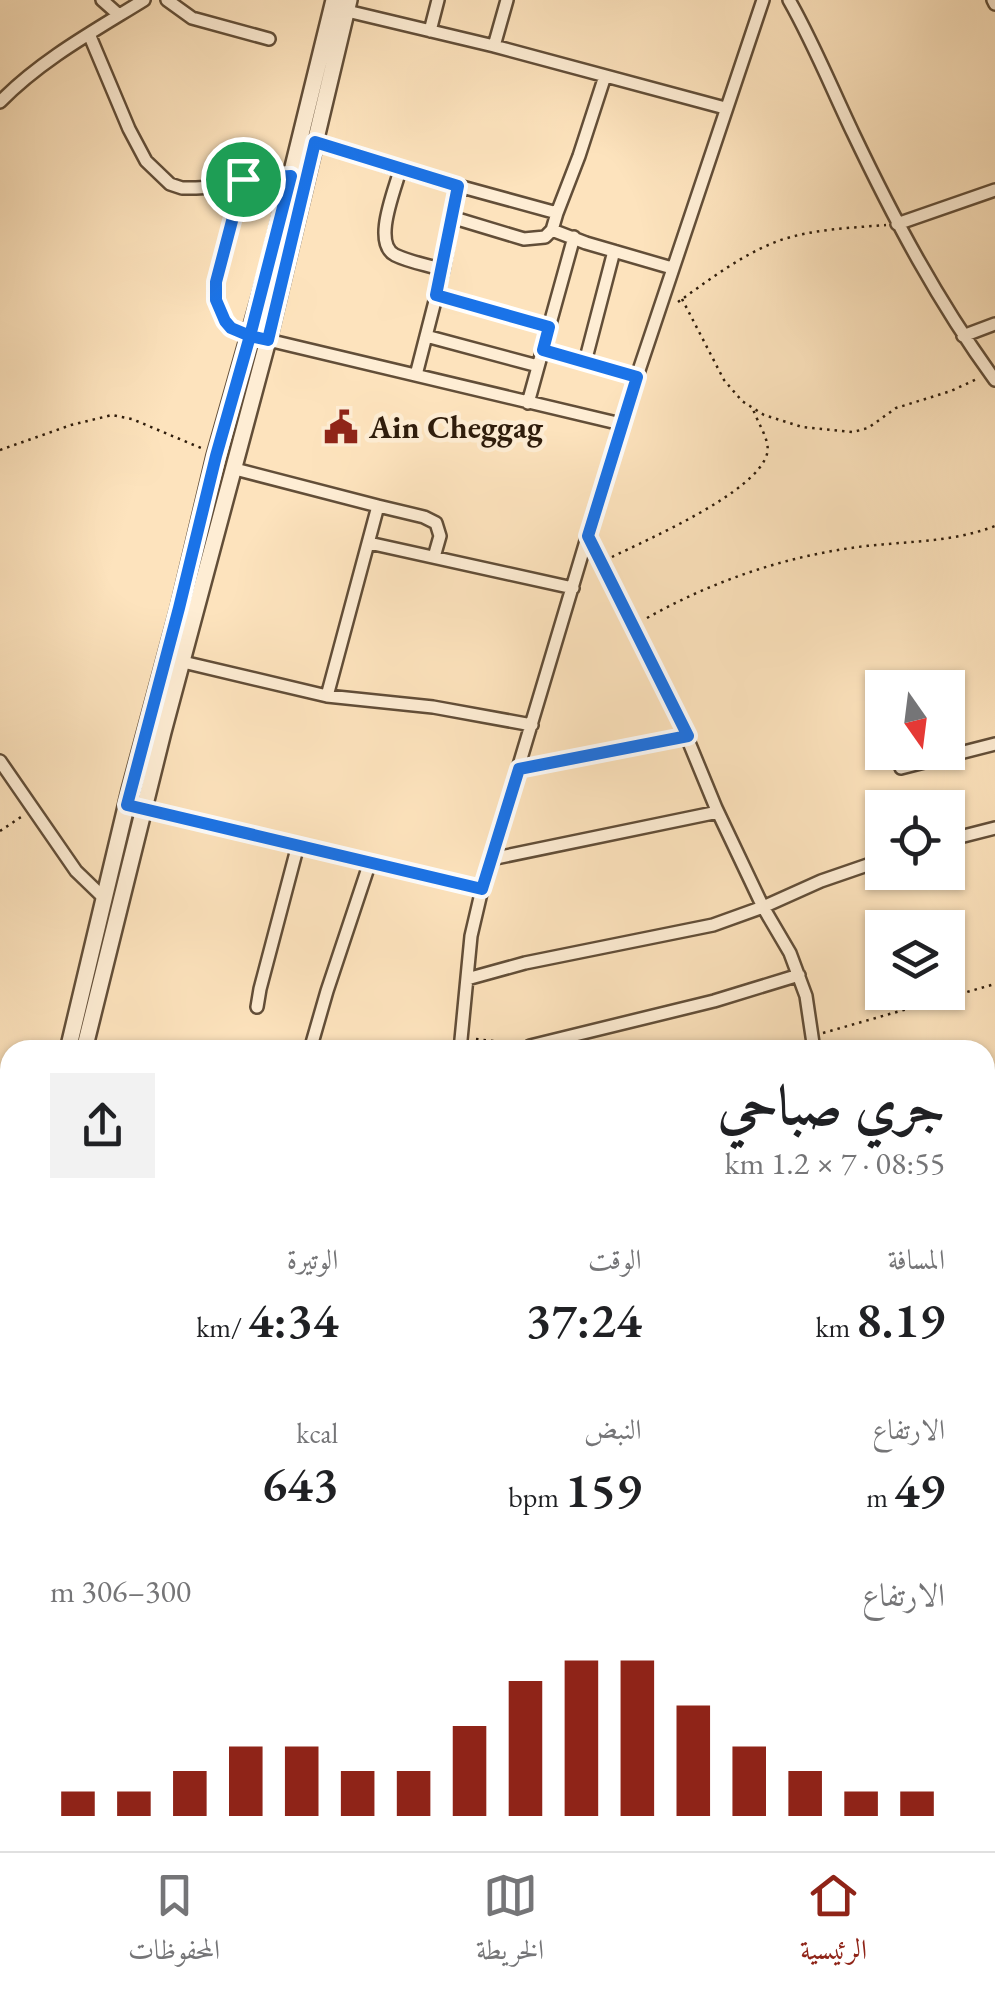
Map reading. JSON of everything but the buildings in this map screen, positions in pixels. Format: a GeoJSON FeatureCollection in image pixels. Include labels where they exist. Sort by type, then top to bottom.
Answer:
{"type":"FeatureCollection","features":[{"type":"Feature","properties":{"kind":"street"},"geometry":{"type":"LineString","coordinates":[[102,0],[119,15]]}},
{"type":"Feature","properties":{"kind":"street"},"geometry":{"type":"LineString","coordinates":[[0,102],[20,81],[144,0]]}},
{"type":"Feature","properties":{"kind":"street"},"geometry":{"type":"LineString","coordinates":[[167,0],[192,18],[269,40]]}},
{"type":"Feature","properties":{"kind":"street"},"geometry":{"type":"LineString","coordinates":[[430,30],[438,0]]}},
{"type":"Feature","properties":{"kind":"street"},"geometry":{"type":"LineString","coordinates":[[494,46],[507,0]]}},
{"type":"Feature","properties":{"kind":"street"},"geometry":{"type":"LineString","coordinates":[[460,1040],[472,936],[482,889],[622,424],[762,0]]}},
{"type":"Feature","properties":{"kind":"street"},"geometry":{"type":"LineString","coordinates":[[806,0],[791,3],[898,224],[930,283],[992,377]]}},
{"type":"Feature","properties":{"kind":"street"},"geometry":{"type":"LineString","coordinates":[[344,4],[725,108]]}},
{"type":"Feature","properties":{"kind":"street"},"geometry":{"type":"LineString","coordinates":[[70,1040],[104,898],[183,662],[235,469],[315,142],[344,4]]}},
{"type":"Feature","properties":{"kind":"street"},"geometry":{"type":"LineString","coordinates":[[86,1040],[179,608],[216,456],[291,176],[344,4]]}},
{"type":"Feature","properties":{"kind":"street"},"geometry":{"type":"LineString","coordinates":[[89,34],[146,161],[170,184],[182,188],[213,187],[243,179],[291,176]]}},
{"type":"Feature","properties":{"kind":"street"},"geometry":{"type":"LineString","coordinates":[[452,218],[524,238],[545,238],[552,230],[579,156],[604,76]]}},
{"type":"Feature","properties":{"kind":"street"},"geometry":{"type":"LineString","coordinates":[[315,142],[557,213]]}},
{"type":"Feature","properties":{"kind":"street"},"geometry":{"type":"LineString","coordinates":[[400,170],[385,242],[392,254],[443,270]]}},
{"type":"Feature","properties":{"kind":"street"},"geometry":{"type":"LineString","coordinates":[[243,179],[216,282],[216,300],[231,328],[250,336],[622,424]]}},
{"type":"Feature","properties":{"kind":"street"},"geometry":{"type":"LineString","coordinates":[[416,375],[443,270],[458,186]]}},
{"type":"Feature","properties":{"kind":"street"},"geometry":{"type":"LineString","coordinates":[[898,224],[995,190]]}},
{"type":"Feature","properties":{"kind":"street"},"geometry":{"type":"LineString","coordinates":[[552,230],[672,268]]}},
{"type":"Feature","properties":{"kind":"street"},"geometry":{"type":"LineString","coordinates":[[528,404],[574,237]]}},
{"type":"Feature","properties":{"kind":"street"},"geometry":{"type":"LineString","coordinates":[[585,362],[614,252]]}},
{"type":"Feature","properties":{"kind":"street"},"geometry":{"type":"LineString","coordinates":[[436,295],[549,327]]}},
{"type":"Feature","properties":{"kind":"street"},"geometry":{"type":"LineString","coordinates":[[963,336],[995,324]]}},
{"type":"Feature","properties":{"kind":"street"},"geometry":{"type":"LineString","coordinates":[[426,336],[538,366]]}},
{"type":"Feature","properties":{"kind":"street"},"geometry":{"type":"LineString","coordinates":[[543,350],[637,377]]}},
{"type":"Feature","properties":{"kind":"street"},"geometry":{"type":"LineString","coordinates":[[235,469],[424,517],[436,523],[440,536],[434,557]]}},
{"type":"Feature","properties":{"kind":"street"},"geometry":{"type":"LineString","coordinates":[[327,696],[378,506]]}},
{"type":"Feature","properties":{"kind":"street"},"geometry":{"type":"LineString","coordinates":[[588,536],[688,736],[718,812],[763,907],[790,953],[806,996],[813,1040]]}},
{"type":"Feature","properties":{"kind":"street"},"geometry":{"type":"LineString","coordinates":[[369,543],[574,588]]}},
{"type":"Feature","properties":{"kind":"street"},"geometry":{"type":"LineString","coordinates":[[183,662],[327,696],[433,707],[532,725]]}},
{"type":"Feature","properties":{"kind":"street"},"geometry":{"type":"LineString","coordinates":[[519,769],[688,736]]}},
{"type":"Feature","properties":{"kind":"street"},"geometry":{"type":"LineString","coordinates":[[965,752],[995,744]]}},
{"type":"Feature","properties":{"kind":"street"},"geometry":{"type":"LineString","coordinates":[[0,761],[76,871],[104,898]]}},
{"type":"Feature","properties":{"kind":"street"},"geometry":{"type":"LineString","coordinates":[[135,808],[482,889]]}},
{"type":"Feature","properties":{"kind":"street"},"geometry":{"type":"LineString","coordinates":[[491,859],[718,812]]}},
{"type":"Feature","properties":{"kind":"street"},"geometry":{"type":"LineString","coordinates":[[965,836],[995,828]]}},
{"type":"Feature","properties":{"kind":"street"},"geometry":{"type":"LineString","coordinates":[[258,1007],[298,845]]}},
{"type":"Feature","properties":{"kind":"street"},"geometry":{"type":"LineString","coordinates":[[313,1040],[370,862]]}},
{"type":"Feature","properties":{"kind":"street"},"geometry":{"type":"LineString","coordinates":[[467,979],[525,963],[713,925],[865,866]]}},
{"type":"Feature","properties":{"kind":"street"},"geometry":{"type":"LineString","coordinates":[[555,1040],[714,1001],[799,975]]}},
{"type":"Feature","properties":{"kind":"path"},"geometry":{"type":"LineString","coordinates":[[656,318],[722,270],[780,240],[823,231],[898,224]]}},
{"type":"Feature","properties":{"kind":"path"},"geometry":{"type":"LineString","coordinates":[[682,298],[724,380],[742,401],[764,415],[802,427],[853,432],[868,428],[896,408],[992,377]]}},
{"type":"Feature","properties":{"kind":"path"},"geometry":{"type":"LineString","coordinates":[[602,562],[705,509],[755,473],[768,445],[752,408]]}},
{"type":"Feature","properties":{"kind":"path"},"geometry":{"type":"LineString","coordinates":[[0,450],[71,425],[112,416],[132,419],[216,456]]}},
{"type":"Feature","properties":{"kind":"path"},"geometry":{"type":"LineString","coordinates":[[632,626],[721,582],[804,555],[941,539],[995,526]]}},
{"type":"Feature","properties":{"kind":"path"},"geometry":{"type":"LineString","coordinates":[[0,832],[33,809]]}},
{"type":"Feature","properties":{"kind":"path"},"geometry":{"type":"LineString","coordinates":[[812,1036],[995,984]]}},
{"type":"Feature","properties":{"kind":"place","name":"Ain Cheggag"},"geometry":{"type":"Point","coordinates":[341,427]}},
{"type":"Feature","properties":{"kind":"route"},"geometry":{"type":"LineString","coordinates":[[243,179],[216,282],[216,300],[231,328],[250,336],[127,805],[482,889],[519,769],[688,736],[588,536],[637,377],[543,350],[549,327],[436,295],[458,186],[315,142],[268,340],[250,336],[291,176],[243,179]]}}]}
